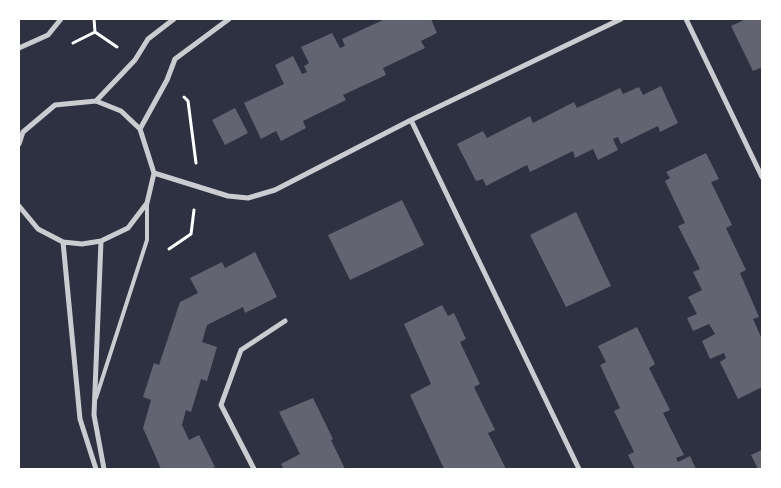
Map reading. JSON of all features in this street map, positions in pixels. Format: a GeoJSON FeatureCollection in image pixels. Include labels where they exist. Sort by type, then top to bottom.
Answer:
{"type":"FeatureCollection","features":[{"type":"Feature","properties":{"kind":"street"},"geometry":{"type":"LineString","coordinates":[[19,48],[48,35],[61,19]]}},
{"type":"Feature","properties":{"kind":"street"},"geometry":{"type":"LineString","coordinates":[[96,101],[135,60],[148,39],[174,19]]}},
{"type":"Feature","properties":{"kind":"street"},"geometry":{"type":"LineString","coordinates":[[140,129],[167,80],[175,59],[229,19]]}},
{"type":"Feature","properties":{"kind":"street"},"geometry":{"type":"LineString","coordinates":[[154,173],[228,196],[248,198],[275,190],[411,120],[621,19]]}},
{"type":"Feature","properties":{"kind":"street"},"geometry":{"type":"LineString","coordinates":[[686,19],[762,177]]}},
{"type":"Feature","properties":{"kind":"street"},"geometry":{"type":"LineString","coordinates":[[19,144],[23,132],[55,105],[96,101],[121,111],[140,129],[154,173],[147,203],[128,228],[101,242],[82,244],[63,242],[38,229],[19,207]]}},
{"type":"Feature","properties":{"kind":"street"},"geometry":{"type":"LineString","coordinates":[[411,120],[579,469]]}},
{"type":"Feature","properties":{"kind":"street"},"geometry":{"type":"LineString","coordinates":[[63,242],[80,419],[96,469]]}},
{"type":"Feature","properties":{"kind":"street"},"geometry":{"type":"LineString","coordinates":[[101,242],[94,415],[104,469]]}},
{"type":"Feature","properties":{"kind":"street"},"geometry":{"type":"LineString","coordinates":[[254,469],[221,405],[241,350],[285,321]]}},
{"type":"Feature","properties":{"kind":"lane"},"geometry":{"type":"LineString","coordinates":[[95,402],[147,240],[147,203]]}},
{"type":"Feature","properties":{"kind":"path"},"geometry":{"type":"LineString","coordinates":[[94,19],[95,32]]}},
{"type":"Feature","properties":{"kind":"building"},"geometry":{"type":"Polygon","coordinates":[[[385,19],[431,19],[437,33],[421,41],[425,48],[383,68],[386,75],[343,95],[346,100],[303,121],[306,128],[281,141],[276,131],[261,139],[244,103],[284,84],[275,65],[293,56],[302,74],[307,72],[304,66],[309,63],[301,47],[332,33],[340,48],[345,46],[342,39],[385,19]]]}},
{"type":"Feature","properties":{"kind":"building"},"geometry":{"type":"Polygon","coordinates":[[[746,19],[762,19],[762,67],[753,71],[731,26],[746,19]]]}},
{"type":"Feature","properties":{"kind":"building"},"geometry":{"type":"Polygon","coordinates":[[[661,86],[678,123],[660,132],[658,126],[621,144],[618,137],[613,139],[618,150],[598,160],[593,149],[575,158],[573,151],[530,172],[527,165],[486,186],[483,179],[476,181],[457,144],[483,131],[487,138],[530,116],[533,123],[574,102],[577,108],[620,88],[623,94],[639,87],[643,95],[661,86]]]}},
{"type":"Feature","properties":{"kind":"building"},"geometry":{"type":"Polygon","coordinates":[[[235,108],[248,133],[225,145],[212,120],[235,108]]]}},
{"type":"Feature","properties":{"kind":"building"},"geometry":{"type":"Polygon","coordinates":[[[706,153],[719,179],[711,182],[732,225],[726,228],[746,270],[740,273],[759,317],[753,319],[762,339],[762,387],[738,399],[720,362],[726,358],[724,353],[710,359],[702,341],[715,334],[709,324],[693,331],[687,318],[697,314],[688,297],[702,290],[693,272],[700,269],[678,226],[685,223],[665,181],[670,178],[666,172],[706,153]]]}},
{"type":"Feature","properties":{"kind":"building"},"geometry":{"type":"Polygon","coordinates":[[[402,200],[424,245],[350,280],[328,235],[402,200]]]}},
{"type":"Feature","properties":{"kind":"building"},"geometry":{"type":"Polygon","coordinates":[[[576,212],[611,286],[566,307],[530,235],[576,212]]]}},
{"type":"Feature","properties":{"kind":"building"},"geometry":{"type":"Polygon","coordinates":[[[255,252],[277,297],[245,313],[243,307],[207,325],[202,342],[217,347],[207,381],[201,379],[191,412],[186,410],[182,425],[189,440],[199,435],[215,467],[210,469],[161,469],[143,428],[151,400],[143,397],[154,363],[159,365],[180,302],[198,293],[190,278],[222,262],[225,268],[255,252]]]}},
{"type":"Feature","properties":{"kind":"building"},"geometry":{"type":"Polygon","coordinates":[[[442,305],[448,316],[454,313],[466,339],[460,342],[480,384],[474,387],[495,430],[488,433],[506,469],[444,469],[410,395],[431,384],[404,324],[442,305]]]}},
{"type":"Feature","properties":{"kind":"building"},"geometry":{"type":"Polygon","coordinates":[[[637,327],[655,364],[649,368],[670,410],[663,413],[684,455],[676,458],[678,462],[690,456],[696,469],[635,469],[628,455],[634,452],[614,411],[620,408],[600,365],[606,362],[598,346],[637,327]]]}},
{"type":"Feature","properties":{"kind":"building"},"geometry":{"type":"Polygon","coordinates":[[[313,398],[345,469],[284,469],[281,464],[300,454],[279,412],[313,398]]]}},
{"type":"Feature","properties":{"kind":"building"},"geometry":{"type":"Polygon","coordinates":[[[762,450],[762,469],[758,469],[751,455],[762,450]]]}}]}
